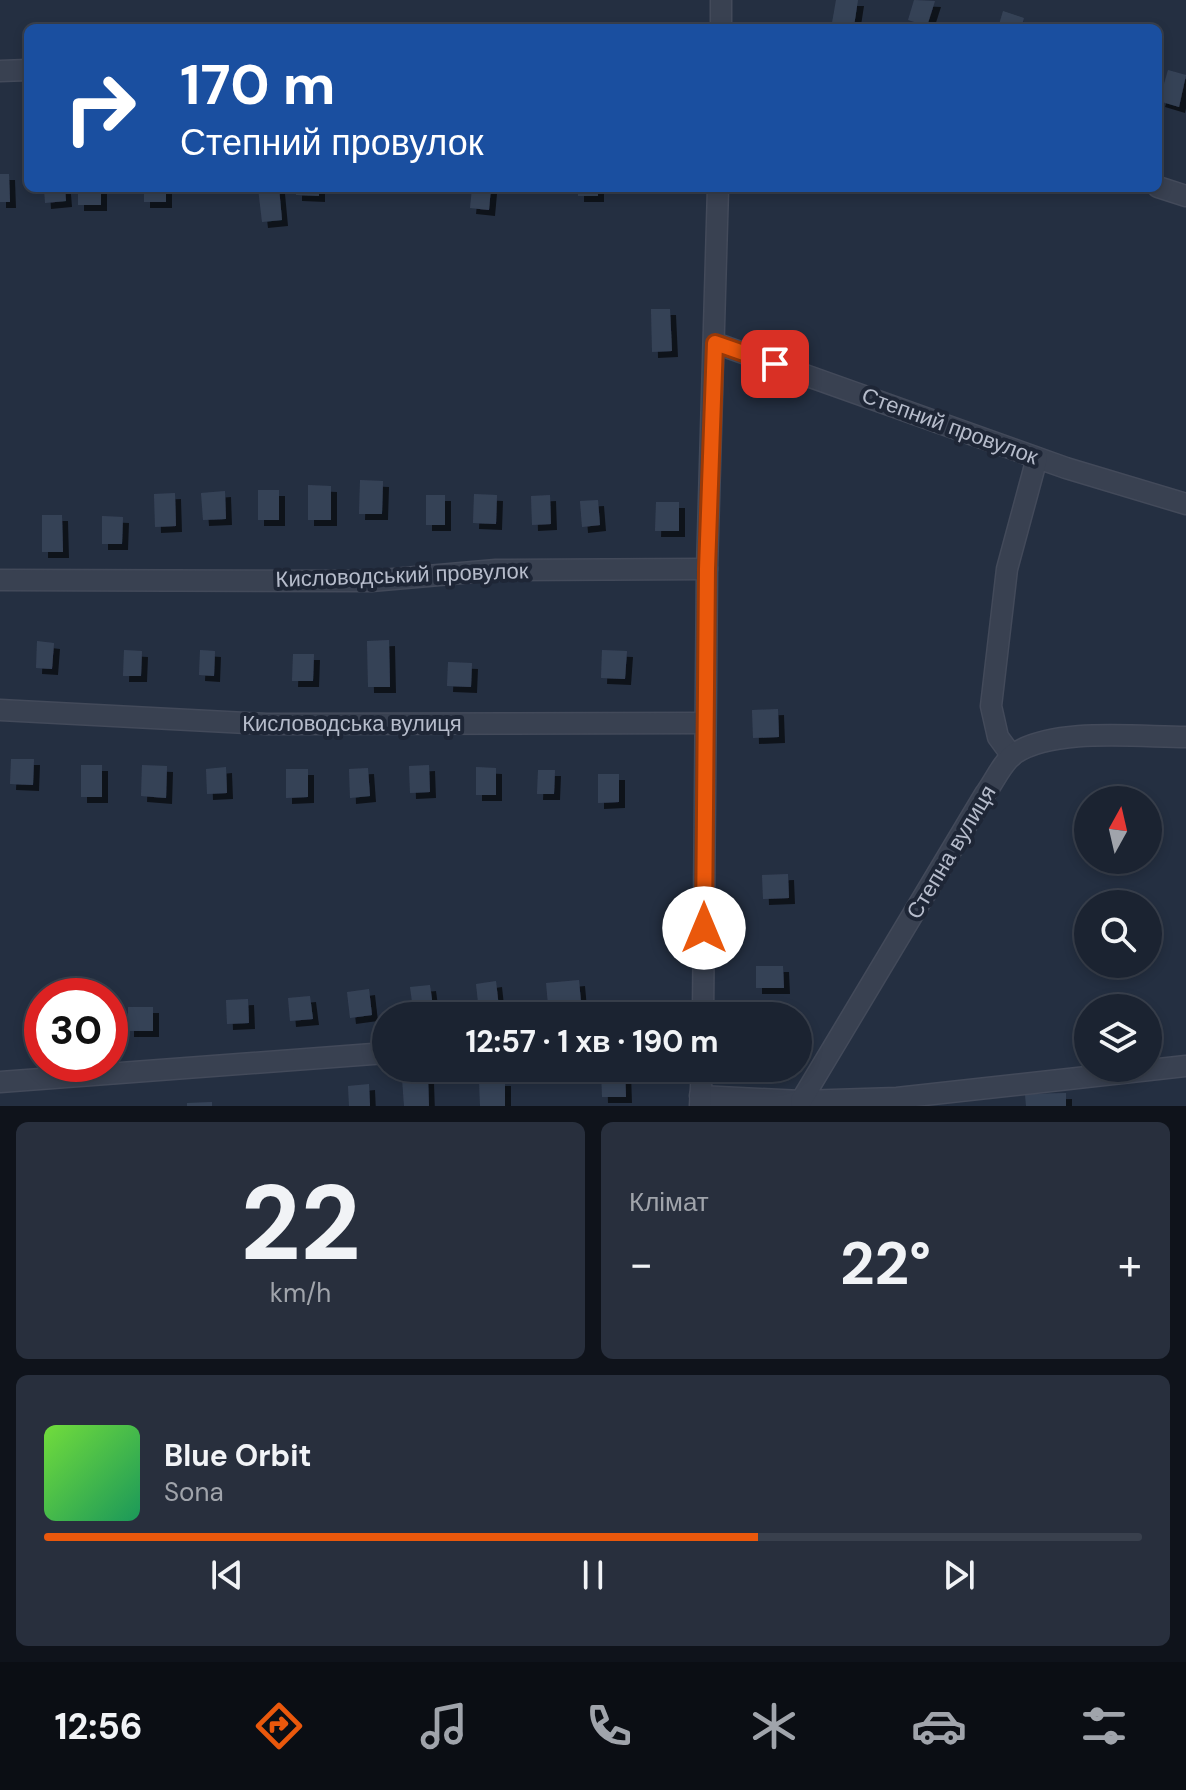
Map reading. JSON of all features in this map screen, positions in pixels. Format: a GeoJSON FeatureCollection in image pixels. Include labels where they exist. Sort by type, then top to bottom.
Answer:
{"type":"FeatureCollection","features":[{"type":"Feature","properties":{"kind":"street"},"geometry":{"type":"LineString","coordinates":[[721,0],[721,24]]}},
{"type":"Feature","properties":{"kind":"street"},"geometry":{"type":"LineString","coordinates":[[0,71],[24,70]]}},
{"type":"Feature","properties":{"kind":"street"},"geometry":{"type":"LineString","coordinates":[[1162,188],[1186,196]]}},
{"type":"Feature","properties":{"kind":"street"},"geometry":{"type":"LineString","coordinates":[[703,1002],[707,569],[718,192]]}},
{"type":"Feature","properties":{"kind":"street","name":"Степний провулок"},"geometry":{"type":"LineString","coordinates":[[715,343],[1104,481],[1186,504]]}},
{"type":"Feature","properties":{"kind":"street"},"geometry":{"type":"LineString","coordinates":[[1037,458],[1007,569],[991,706],[998,737],[1012,756],[1034,744],[1065,737],[1186,737]]}},
{"type":"Feature","properties":{"kind":"street","name":"Кисловодський провулок"},"geometry":{"type":"LineString","coordinates":[[0,580],[371,581],[496,570],[707,569]]}},
{"type":"Feature","properties":{"kind":"street","name":"Кисловодська вулиця"},"geometry":{"type":"LineString","coordinates":[[0,710],[267,724],[705,723]]}},
{"type":"Feature","properties":{"kind":"street","name":"Степна вулиця"},"geometry":{"type":"LineString","coordinates":[[801,1101],[985,794],[1012,756]]}},
{"type":"Feature","properties":{"kind":"street"},"geometry":{"type":"LineString","coordinates":[[0,1082],[372,1054]]}},
{"type":"Feature","properties":{"kind":"street"},"geometry":{"type":"LineString","coordinates":[[700,1101],[897,1098],[1186,1066]]}},
{"type":"Feature","properties":{"kind":"street"},"geometry":{"type":"LineString","coordinates":[[897,1098],[922,1106]]}},
{"type":"Feature","properties":{"kind":"building"},"geometry":{"type":"Polygon","coordinates":[[[836,0],[858,0],[854,24],[832,23],[836,0]]]}},
{"type":"Feature","properties":{"kind":"building"},"geometry":{"type":"Polygon","coordinates":[[[914,0],[935,1],[928,24],[908,20],[914,0]]]}},
{"type":"Feature","properties":{"kind":"building"},"geometry":{"type":"Polygon","coordinates":[[[1003,11],[1024,18],[1022,24],[999,24],[1003,11]]]}},
{"type":"Feature","properties":{"kind":"building"},"geometry":{"type":"Polygon","coordinates":[[[1168,70],[1186,75],[1179,107],[1162,102],[1168,70]]]}},
{"type":"Feature","properties":{"kind":"building"},"geometry":{"type":"Polygon","coordinates":[[[0,174],[9,174],[10,202],[0,202],[0,174]]]}},
{"type":"Feature","properties":{"kind":"building"},"geometry":{"type":"Polygon","coordinates":[[[44,192],[65,192],[66,201],[45,203],[44,192]]]}},
{"type":"Feature","properties":{"kind":"building"},"geometry":{"type":"Polygon","coordinates":[[[78,192],[101,192],[101,205],[78,205],[78,192]]]}},
{"type":"Feature","properties":{"kind":"building"},"geometry":{"type":"Polygon","coordinates":[[[144,192],[166,192],[166,202],[144,202],[144,192]]]}},
{"type":"Feature","properties":{"kind":"building"},"geometry":{"type":"Polygon","coordinates":[[[258,192],[279,192],[282,220],[262,222],[258,192]]]}},
{"type":"Feature","properties":{"kind":"building"},"geometry":{"type":"Polygon","coordinates":[[[296,192],[319,192],[319,196],[296,195],[296,192]]]}},
{"type":"Feature","properties":{"kind":"building"},"geometry":{"type":"Polygon","coordinates":[[[472,192],[491,192],[489,210],[470,208],[472,192]]]}},
{"type":"Feature","properties":{"kind":"building"},"geometry":{"type":"Polygon","coordinates":[[[578,192],[598,192],[598,196],[578,196],[578,192]]]}},
{"type":"Feature","properties":{"kind":"building"},"geometry":{"type":"Polygon","coordinates":[[[651,309],[670,309],[672,351],[652,352],[651,309]]]}},
{"type":"Feature","properties":{"kind":"building"},"geometry":{"type":"Polygon","coordinates":[[[360,480],[383,481],[382,514],[359,514],[360,480]]]}},
{"type":"Feature","properties":{"kind":"building"},"geometry":{"type":"Polygon","coordinates":[[[308,485],[331,486],[331,520],[308,520],[308,485]]]}},
{"type":"Feature","properties":{"kind":"building"},"geometry":{"type":"Polygon","coordinates":[[[258,490],[279,490],[279,520],[258,520],[258,490]]]}},
{"type":"Feature","properties":{"kind":"building"},"geometry":{"type":"Polygon","coordinates":[[[225,491],[226,519],[203,520],[201,493],[225,491]]]}},
{"type":"Feature","properties":{"kind":"building"},"geometry":{"type":"Polygon","coordinates":[[[175,493],[176,526],[155,527],[154,494],[175,493]]]}},
{"type":"Feature","properties":{"kind":"building"},"geometry":{"type":"Polygon","coordinates":[[[474,494],[497,495],[496,524],[473,523],[474,494]]]}},
{"type":"Feature","properties":{"kind":"building"},"geometry":{"type":"Polygon","coordinates":[[[426,495],[445,495],[445,525],[426,525],[426,495]]]}},
{"type":"Feature","properties":{"kind":"building"},"geometry":{"type":"Polygon","coordinates":[[[550,495],[551,524],[532,525],[531,496],[550,495]]]}},
{"type":"Feature","properties":{"kind":"building"},"geometry":{"type":"Polygon","coordinates":[[[598,500],[600,525],[582,527],[580,501],[598,500]]]}},
{"type":"Feature","properties":{"kind":"building"},"geometry":{"type":"Polygon","coordinates":[[[656,502],[679,502],[679,531],[655,531],[656,502]]]}},
{"type":"Feature","properties":{"kind":"building"},"geometry":{"type":"Polygon","coordinates":[[[42,515],[62,515],[63,552],[42,552],[42,515]]]}},
{"type":"Feature","properties":{"kind":"building"},"geometry":{"type":"Polygon","coordinates":[[[102,516],[123,517],[122,544],[102,544],[102,516]]]}},
{"type":"Feature","properties":{"kind":"building"},"geometry":{"type":"Polygon","coordinates":[[[389,640],[390,687],[368,687],[367,641],[389,640]]]}},
{"type":"Feature","properties":{"kind":"building"},"geometry":{"type":"Polygon","coordinates":[[[37,641],[54,643],[52,669],[36,668],[37,641]]]}},
{"type":"Feature","properties":{"kind":"building"},"geometry":{"type":"Polygon","coordinates":[[[124,650],[142,651],[141,676],[123,676],[124,650]]]}},
{"type":"Feature","properties":{"kind":"building"},"geometry":{"type":"Polygon","coordinates":[[[200,650],[215,651],[214,676],[199,675],[200,650]]]}},
{"type":"Feature","properties":{"kind":"building"},"geometry":{"type":"Polygon","coordinates":[[[602,650],[627,651],[625,679],[601,678],[602,650]]]}},
{"type":"Feature","properties":{"kind":"building"},"geometry":{"type":"Polygon","coordinates":[[[293,654],[314,654],[313,681],[292,681],[293,654]]]}},
{"type":"Feature","properties":{"kind":"building"},"geometry":{"type":"Polygon","coordinates":[[[448,662],[472,663],[471,687],[447,686],[448,662]]]}},
{"type":"Feature","properties":{"kind":"building"},"geometry":{"type":"Polygon","coordinates":[[[778,709],[779,737],[753,738],[752,710],[778,709]]]}},
{"type":"Feature","properties":{"kind":"building"},"geometry":{"type":"Polygon","coordinates":[[[11,759],[34,759],[33,785],[10,784],[11,759]]]}},
{"type":"Feature","properties":{"kind":"building"},"geometry":{"type":"Polygon","coordinates":[[[81,765],[102,765],[102,797],[81,797],[81,765]]]}},
{"type":"Feature","properties":{"kind":"building"},"geometry":{"type":"Polygon","coordinates":[[[142,765],[167,766],[166,798],[141,796],[142,765]]]}},
{"type":"Feature","properties":{"kind":"building"},"geometry":{"type":"Polygon","coordinates":[[[429,765],[430,792],[410,793],[409,766],[429,765]]]}},
{"type":"Feature","properties":{"kind":"building"},"geometry":{"type":"Polygon","coordinates":[[[226,767],[227,793],[207,794],[206,769],[226,767]]]}},
{"type":"Feature","properties":{"kind":"building"},"geometry":{"type":"Polygon","coordinates":[[[476,767],[496,768],[496,795],[476,795],[476,767]]]}},
{"type":"Feature","properties":{"kind":"building"},"geometry":{"type":"Polygon","coordinates":[[[368,768],[370,796],[350,798],[349,769],[368,768]]]}},
{"type":"Feature","properties":{"kind":"building"},"geometry":{"type":"Polygon","coordinates":[[[286,769],[308,769],[308,797],[286,798],[286,769]]]}},
{"type":"Feature","properties":{"kind":"building"},"geometry":{"type":"Polygon","coordinates":[[[538,770],[555,770],[554,794],[537,794],[538,770]]]}},
{"type":"Feature","properties":{"kind":"building"},"geometry":{"type":"Polygon","coordinates":[[[598,774],[619,774],[619,802],[598,803],[598,774]]]}},
{"type":"Feature","properties":{"kind":"building"},"geometry":{"type":"Polygon","coordinates":[[[788,874],[789,898],[763,899],[762,875],[788,874]]]}},
{"type":"Feature","properties":{"kind":"building"},"geometry":{"type":"Polygon","coordinates":[[[756,966],[783,966],[784,988],[756,988],[756,966]]]}},
{"type":"Feature","properties":{"kind":"building"},"geometry":{"type":"Polygon","coordinates":[[[579,980],[581,1002],[548,1002],[546,983],[579,980]]]}},
{"type":"Feature","properties":{"kind":"building"},"geometry":{"type":"Polygon","coordinates":[[[496,981],[498,1002],[478,1002],[476,984],[496,981]]]}},
{"type":"Feature","properties":{"kind":"building"},"geometry":{"type":"Polygon","coordinates":[[[430,985],[432,1002],[412,1002],[410,987],[430,985]]]}},
{"type":"Feature","properties":{"kind":"building"},"geometry":{"type":"Polygon","coordinates":[[[369,989],[372,1015],[350,1018],[347,992],[369,989]]]}},
{"type":"Feature","properties":{"kind":"building"},"geometry":{"type":"Polygon","coordinates":[[[310,996],[313,1019],[290,1021],[288,998],[310,996]]]}},
{"type":"Feature","properties":{"kind":"building"},"geometry":{"type":"Polygon","coordinates":[[[248,999],[249,1023],[227,1024],[226,1000],[248,999]]]}},
{"type":"Feature","properties":{"kind":"building"},"geometry":{"type":"Polygon","coordinates":[[[128,1007],[153,1007],[153,1031],[128,1031],[128,1007]]]}},
{"type":"Feature","properties":{"kind":"building"},"geometry":{"type":"Polygon","coordinates":[[[402,1082],[428,1082],[429,1106],[404,1106],[402,1082]]]}},
{"type":"Feature","properties":{"kind":"building"},"geometry":{"type":"Polygon","coordinates":[[[479,1082],[505,1082],[505,1106],[480,1106],[479,1082]]]}},
{"type":"Feature","properties":{"kind":"building"},"geometry":{"type":"Polygon","coordinates":[[[601,1082],[625,1082],[626,1097],[602,1097],[601,1082]]]}},
{"type":"Feature","properties":{"kind":"building"},"geometry":{"type":"Polygon","coordinates":[[[369,1084],[370,1106],[349,1106],[348,1086],[369,1084]]]}},
{"type":"Feature","properties":{"kind":"building"},"geometry":{"type":"Polygon","coordinates":[[[1066,1093],[1066,1106],[1026,1106],[1025,1094],[1066,1093]]]}},
{"type":"Feature","properties":{"kind":"building"},"geometry":{"type":"Polygon","coordinates":[[[212,1102],[212,1106],[187,1106],[187,1103],[212,1102]]]}},
{"type":"Feature","properties":{"kind":"route"},"geometry":{"type":"LineString","coordinates":[[704,928],[707,569],[715,343],[775,364]]}}]}
